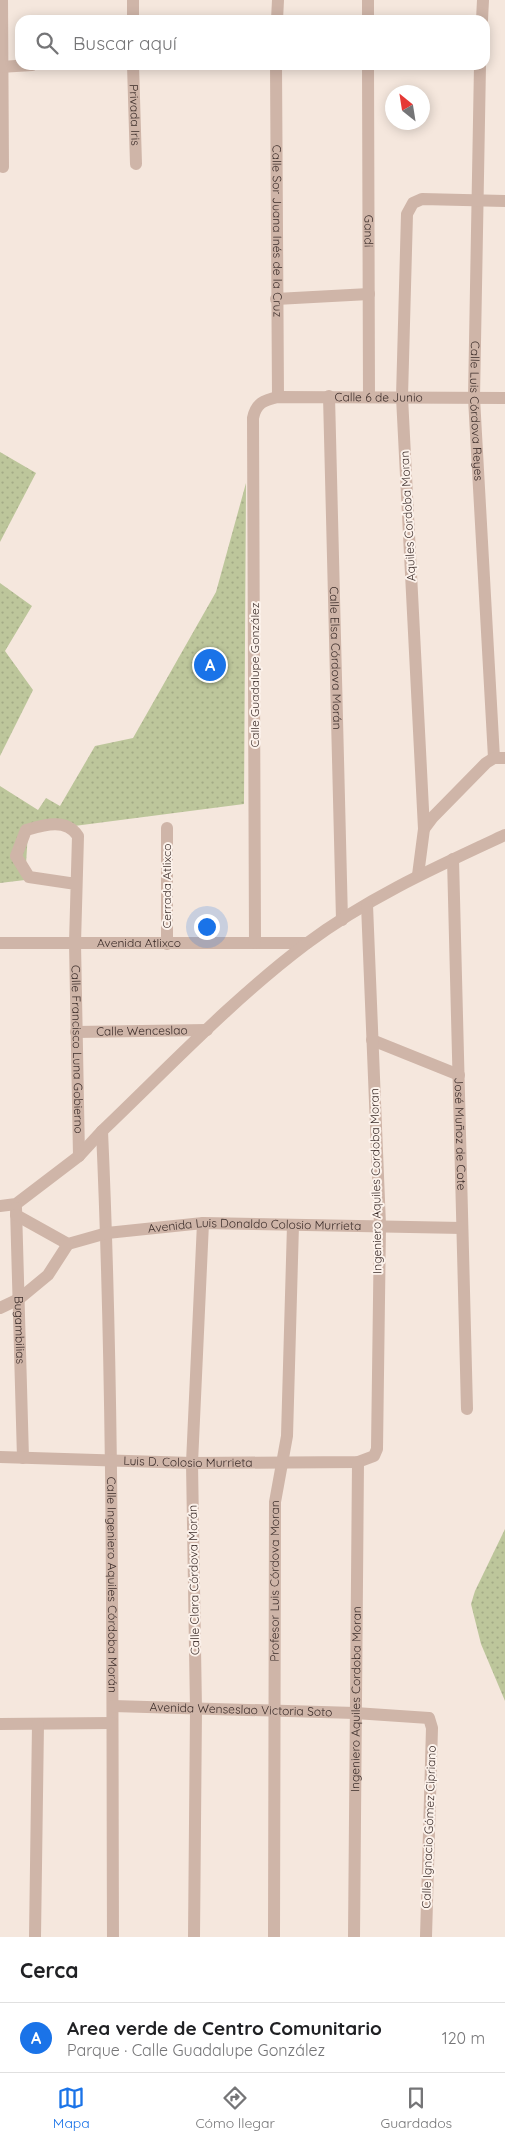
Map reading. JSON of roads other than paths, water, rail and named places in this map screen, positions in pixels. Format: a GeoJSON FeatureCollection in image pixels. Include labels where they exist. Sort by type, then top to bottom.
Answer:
{"type":"FeatureCollection","features":[{"type":"Feature","properties":{"kind":"street"},"geometry":{"type":"LineString","coordinates":[[2,0],[3,167]]}},
{"type":"Feature","properties":{"kind":"street"},"geometry":{"type":"LineString","coordinates":[[133,0],[133,15]]}},
{"type":"Feature","properties":{"kind":"street"},"geometry":{"type":"LineString","coordinates":[[277,15],[278,0]]}},
{"type":"Feature","properties":{"kind":"street"},"geometry":{"type":"LineString","coordinates":[[368,0],[368,15]]}},
{"type":"Feature","properties":{"kind":"street"},"geometry":{"type":"LineString","coordinates":[[482,15],[483,0]]}},
{"type":"Feature","properties":{"kind":"street"},"geometry":{"type":"LineString","coordinates":[[1,67],[15,66]]}},
{"type":"Feature","properties":{"kind":"street","name":"Privada Iris"},"geometry":{"type":"LineString","coordinates":[[133,70],[136,164]]}},
{"type":"Feature","properties":{"kind":"street","name":"Calle Sor Juana Inés de la Cruz"},"geometry":{"type":"LineString","coordinates":[[276,70],[278,397]]}},
{"type":"Feature","properties":{"kind":"street","name":"Gandi"},"geometry":{"type":"LineString","coordinates":[[368,70],[369,397]]}},
{"type":"Feature","properties":{"kind":"street","name":"Calle Luis Córdova Reyes"},"geometry":{"type":"LineString","coordinates":[[480,70],[474,398],[499,758]]}},
{"type":"Feature","properties":{"kind":"street","name":"Aquiles Cordoba Moran"},"geometry":{"type":"LineString","coordinates":[[418,875],[424,829],[402,398],[408,214],[413,203],[422,199],[477,200]]}},
{"type":"Feature","properties":{"kind":"street"},"geometry":{"type":"LineString","coordinates":[[477,200],[505,201]]}},
{"type":"Feature","properties":{"kind":"street"},"geometry":{"type":"LineString","coordinates":[[276,299],[369,294]]}},
{"type":"Feature","properties":{"kind":"street","name":"Calle Elsa Córdova Morán"},"geometry":{"type":"LineString","coordinates":[[329,396],[342,920]]}},
{"type":"Feature","properties":{"kind":"street","name":"Calle 6 de Junio"},"geometry":{"type":"LineString","coordinates":[[256,408],[264,400],[278,397],[505,398]]}},
{"type":"Feature","properties":{"kind":"street","name":"Calle Guadalupe González"},"geometry":{"type":"LineString","coordinates":[[255,943],[253,418],[256,408]]}},
{"type":"Feature","properties":{"kind":"street"},"geometry":{"type":"LineString","coordinates":[[424,829],[486,763],[499,758],[505,744]]}},
{"type":"Feature","properties":{"kind":"street"},"geometry":{"type":"LineString","coordinates":[[54,823],[74,830],[78,836],[76,884],[29,877],[16,856],[26,830],[54,823]]}},
{"type":"Feature","properties":{"kind":"street","name":"Cerrada Atlixco"},"geometry":{"type":"LineString","coordinates":[[167,828],[167,944]]}},
{"type":"Feature","properties":{"kind":"street"},"geometry":{"type":"LineString","coordinates":[[16,1209],[79,1156],[102,1131],[261,980],[307,943],[418,875],[505,836]]}},
{"type":"Feature","properties":{"kind":"street","name":"José Muñoz de Cote"},"geometry":{"type":"LineString","coordinates":[[453,859],[468,1409]]}},
{"type":"Feature","properties":{"kind":"street","name":"Calle Francisco Luna Gobierno"},"geometry":{"type":"LineString","coordinates":[[76,884],[75,943],[79,1156]]}},
{"type":"Feature","properties":{"kind":"street","name":"Ingeniero Aquiles Cordoba Moran"},"geometry":{"type":"LineString","coordinates":[[367,905],[380,1225],[377,1449],[374,1456]]}},
{"type":"Feature","properties":{"kind":"street","name":"Avenida Atlixco"},"geometry":{"type":"LineString","coordinates":[[0,943],[307,943]]}},
{"type":"Feature","properties":{"kind":"street","name":"Calle Wenceslao"},"geometry":{"type":"LineString","coordinates":[[76,1032],[207,1030]]}},
{"type":"Feature","properties":{"kind":"street"},"geometry":{"type":"LineString","coordinates":[[372,1040],[459,1075]]}},
{"type":"Feature","properties":{"kind":"street","name":"Calle Ingeniero Aquiles Córdoba Morán"},"geometry":{"type":"LineString","coordinates":[[102,1131],[107,1233],[113,1937]]}},
{"type":"Feature","properties":{"kind":"street"},"geometry":{"type":"LineString","coordinates":[[0,1206],[16,1209],[68,1244],[48,1275],[20,1299],[0,1308]]}},
{"type":"Feature","properties":{"kind":"street","name":"Bugambilias"},"geometry":{"type":"LineString","coordinates":[[16,1209],[23,1458]]}},
{"type":"Feature","properties":{"kind":"street","name":"Avenida Luis Donaldo Colosio Murrieta"},"geometry":{"type":"LineString","coordinates":[[68,1244],[107,1233],[203,1223],[462,1228]]}},
{"type":"Feature","properties":{"kind":"street","name":"Calle Clara Córdova Morán"},"geometry":{"type":"LineString","coordinates":[[194,1937],[196,1709],[192,1463],[203,1223]]}},
{"type":"Feature","properties":{"kind":"street","name":"Profesor Luis Córdova Moran"},"geometry":{"type":"LineString","coordinates":[[274,1937],[275,1502],[281,1462],[288,1436],[293,1225]]}},
{"type":"Feature","properties":{"kind":"street","name":"Luis D. Colosio Murrieta"},"geometry":{"type":"LineString","coordinates":[[0,1457],[192,1463],[358,1462],[374,1456]]}},
{"type":"Feature","properties":{"kind":"street","name":"Ingeniero Aquiles Cordoba Moran"},"geometry":{"type":"LineString","coordinates":[[354,1937],[358,1462]]}},
{"type":"Feature","properties":{"kind":"street","name":"Avenida Wenseslao Victoria Soto"},"geometry":{"type":"LineString","coordinates":[[112,1706],[355,1713],[429,1718]]}},
{"type":"Feature","properties":{"kind":"street","name":"Calle Ignacio Gómez Cipriano"},"geometry":{"type":"LineString","coordinates":[[426,1937],[432,1728],[429,1718]]}},
{"type":"Feature","properties":{"kind":"street"},"geometry":{"type":"LineString","coordinates":[[0,1724],[112,1723]]}},
{"type":"Feature","properties":{"kind":"street"},"geometry":{"type":"LineString","coordinates":[[35,1937],[38,1724]]}},
{"type":"Feature","properties":{"kind":"place","name":"Area verde de Centro Comunitario"},"geometry":{"type":"Point","coordinates":[210,665]}}]}
